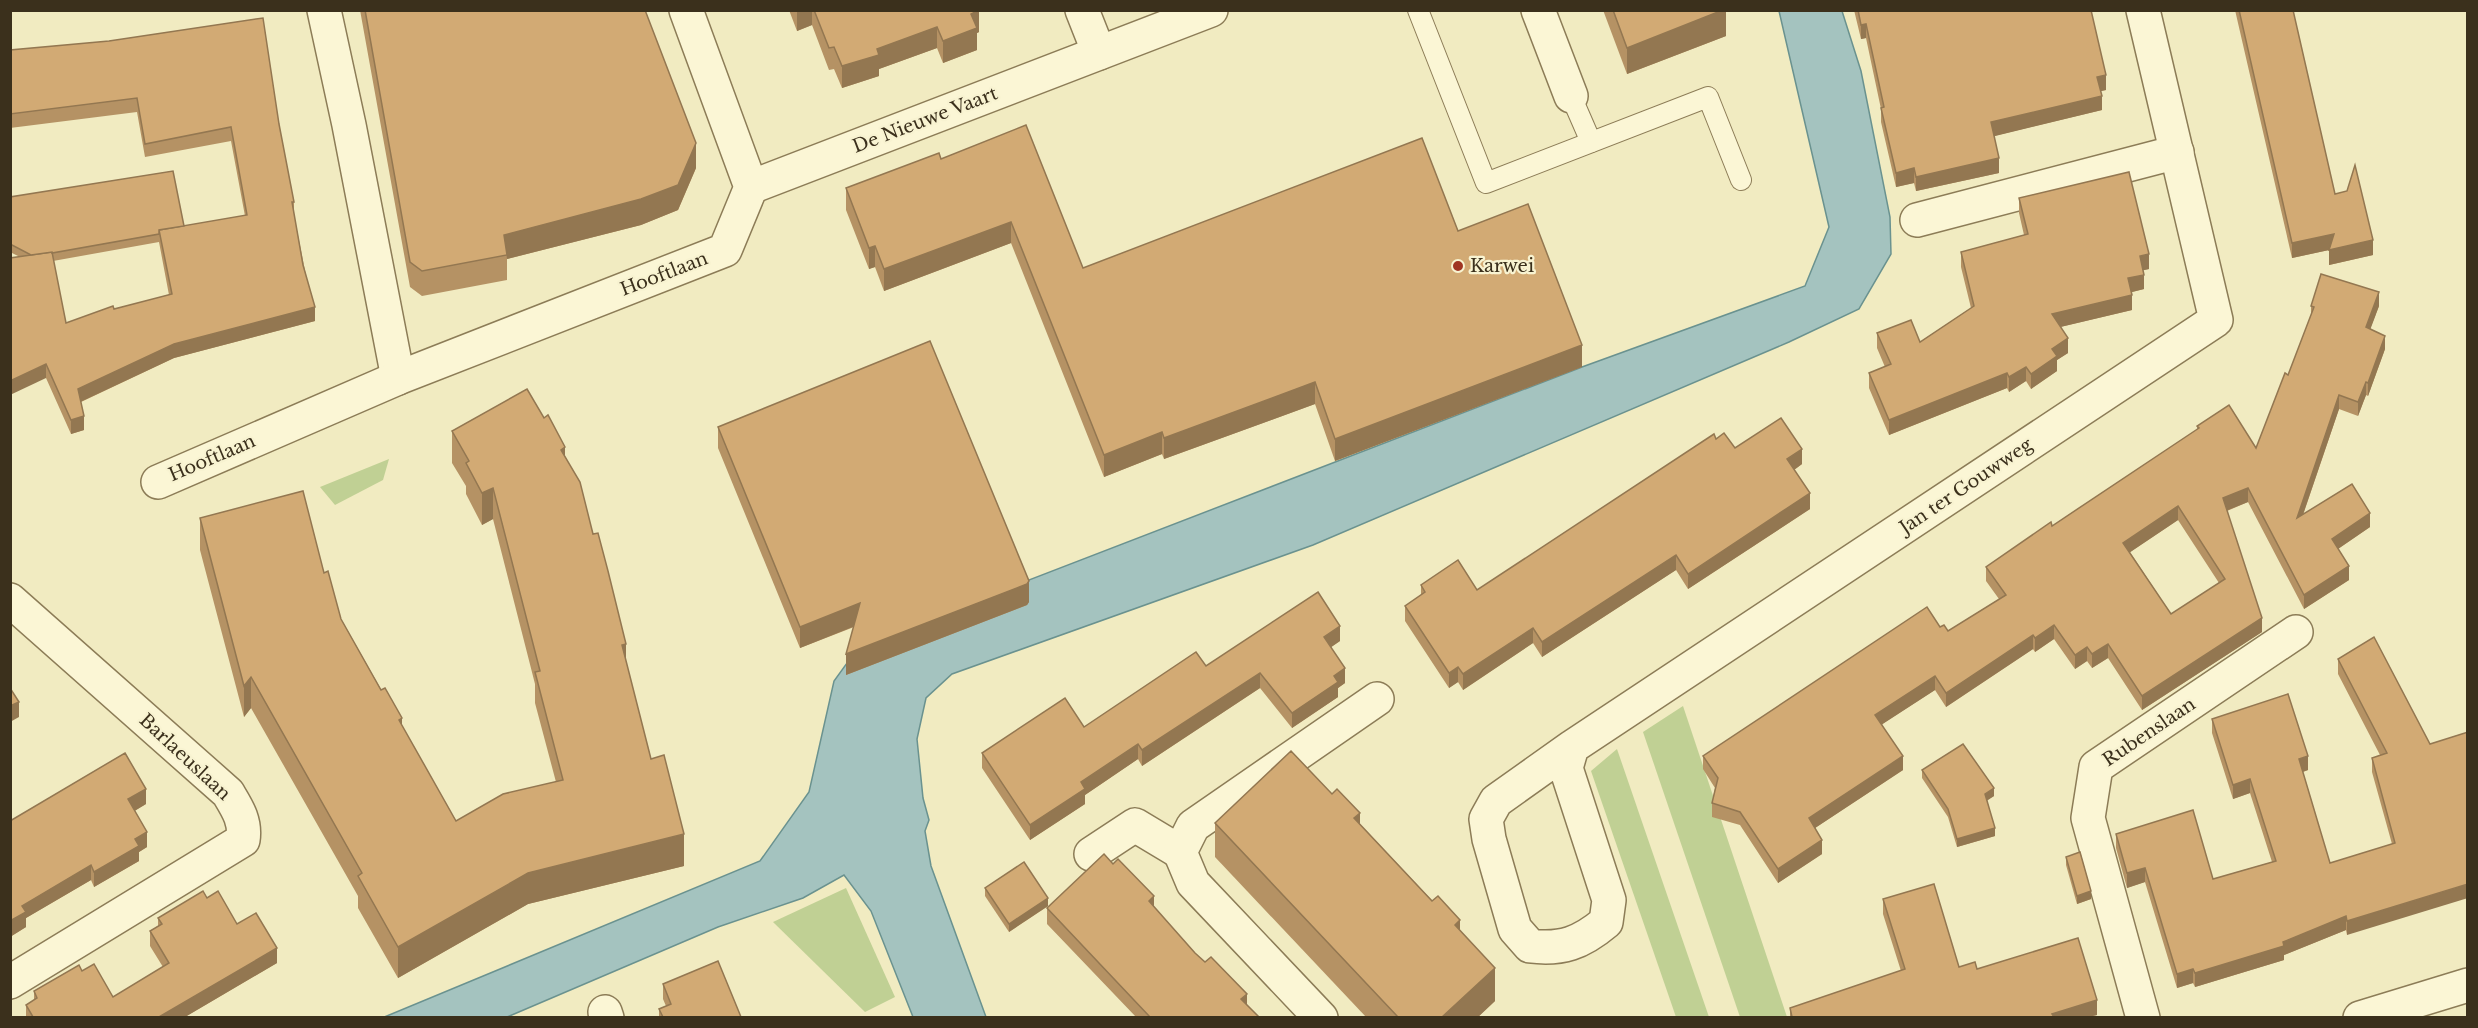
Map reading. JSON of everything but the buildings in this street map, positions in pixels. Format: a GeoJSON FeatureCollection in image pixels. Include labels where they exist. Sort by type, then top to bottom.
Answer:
{"type":"FeatureCollection","features":[{"type":"Feature","properties":{"kind":"street"},"geometry":{"type":"LineString","coordinates":[[324,10],[349,125],[398,378]]}},
{"type":"Feature","properties":{"kind":"street"},"geometry":{"type":"LineString","coordinates":[[686,10],[751,187]]}},
{"type":"Feature","properties":{"kind":"street"},"geometry":{"type":"LineString","coordinates":[[1082,10],[1099,53]]}},
{"type":"Feature","properties":{"kind":"street","name":"De Nieuwe Vaart"},"geometry":{"type":"LineString","coordinates":[[751,187],[1211,10]]}},
{"type":"Feature","properties":{"kind":"street"},"geometry":{"type":"LineString","coordinates":[[1538,10],[1571,96]]}},
{"type":"Feature","properties":{"kind":"street","name":"Jan ter Gouwweg"},"geometry":{"type":"LineString","coordinates":[[1572,747],[1566,768],[1609,900],[1606,922],[1588,938],[1552,949],[1530,946],[1515,929],[1490,839],[1486,819],[1496,801],[1572,747],[2216,320],[2142,10]]}},
{"type":"Feature","properties":{"kind":"street"},"geometry":{"type":"LineString","coordinates":[[1917,220],[2177,152]]}},
{"type":"Feature","properties":{"kind":"street","name":"Hooftlaan"},"geometry":{"type":"LineString","coordinates":[[158,482],[398,378],[725,250],[751,187]]}},
{"type":"Feature","properties":{"kind":"street","name":"Barlaeuslaan"},"geometry":{"type":"LineString","coordinates":[[10,600],[228,793],[241,814],[244,832],[243,840],[10,982]]}},
{"type":"Feature","properties":{"kind":"street","name":"Rubenslaan"},"geometry":{"type":"LineString","coordinates":[[2143,1017],[2088,818],[2096,767],[2295,632]]}},
{"type":"Feature","properties":{"kind":"street"},"geometry":{"type":"LineString","coordinates":[[1180,852],[1193,826],[1377,699]]}},
{"type":"Feature","properties":{"kind":"street"},"geometry":{"type":"LineString","coordinates":[[1091,854],[1134,825],[1180,852],[1194,883],[1321,1017]]}},
{"type":"Feature","properties":{"kind":"street"},"geometry":{"type":"LineString","coordinates":[[2360,1017],[2468,986]]}},
{"type":"Feature","properties":{"kind":"lane"},"geometry":{"type":"LineString","coordinates":[[1418,10],[1486,183],[1708,97],[1741,180]]}},
{"type":"Feature","properties":{"kind":"lane"},"geometry":{"type":"LineString","coordinates":[[1571,96],[1591,142]]}},
{"type":"Feature","properties":{"kind":"green space"},"geometry":{"type":"Polygon","coordinates":[[[389,459],[383,480],[335,505],[320,487],[389,459]]]}},
{"type":"Feature","properties":{"kind":"green space"},"geometry":{"type":"Polygon","coordinates":[[[1683,706],[1787,1017],[1740,1017],[1643,732],[1683,706]]]}},
{"type":"Feature","properties":{"kind":"green space"},"geometry":{"type":"Polygon","coordinates":[[[1617,749],[1709,1017],[1676,1017],[1591,771],[1617,749]]]}},
{"type":"Feature","properties":{"kind":"green space"},"geometry":{"type":"Polygon","coordinates":[[[846,888],[895,997],[865,1012],[773,922],[846,888]]]}},
{"type":"Feature","properties":{"kind":"water"},"geometry":{"type":"Polygon","coordinates":[[[1779,11],[1842,11],[1861,71],[1890,217],[1891,254],[1859,309],[1789,342],[1313,545],[952,674],[926,698],[917,739],[923,798],[929,820],[925,831],[931,866],[986,1017],[913,1017],[871,911],[844,875],[803,898],[718,927],[507,1017],[382,1018],[760,861],[809,792],[834,681],[860,645],[1582,367],[1805,286],[1829,227],[1779,11]]]}},
{"type":"Feature","properties":{"kind":"place","name":"Karwei"},"geometry":{"type":"Point","coordinates":[1458,266]}}]}
